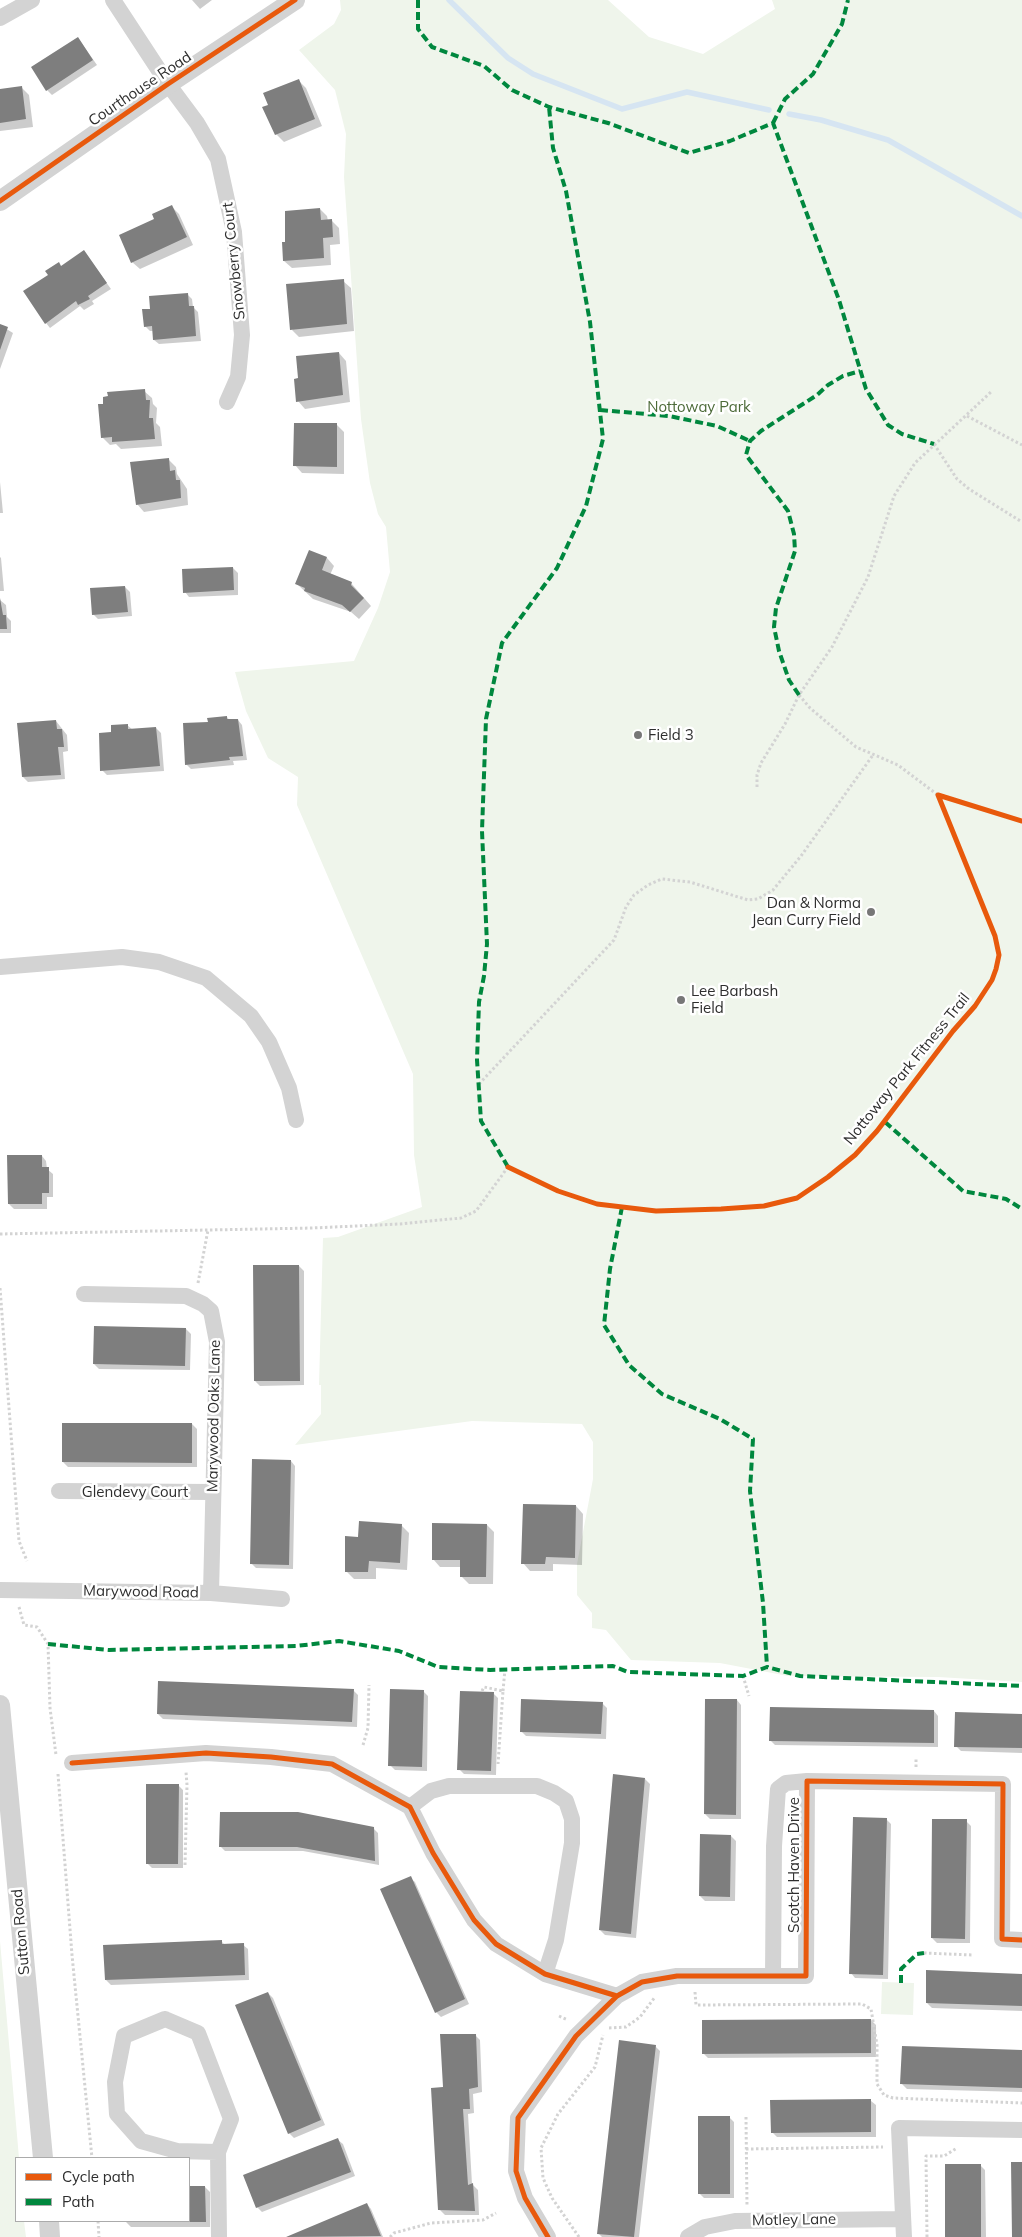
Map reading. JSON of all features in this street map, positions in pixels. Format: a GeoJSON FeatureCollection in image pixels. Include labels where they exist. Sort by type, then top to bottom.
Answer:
{"type":"FeatureCollection","features":[{"type":"Feature","properties":{"kind":"street"},"geometry":{"type":"LineString","coordinates":[[0,18],[32,0]]}},
{"type":"Feature","properties":{"kind":"street","name":"Snowberry Court"},"geometry":{"type":"LineString","coordinates":[[112,0],[168,84],[197,123],[218,159],[234,232],[242,334],[242,360],[238,377],[226,402]]}},
{"type":"Feature","properties":{"kind":"street","name":"Courthouse Road"},"geometry":{"type":"LineString","coordinates":[[0,201],[168,84],[295,0]]}},
{"type":"Feature","properties":{"kind":"street"},"geometry":{"type":"LineString","coordinates":[[0,967],[122,957],[159,962],[206,978],[252,1016],[269,1042],[287,1082],[296,1120]]}},
{"type":"Feature","properties":{"kind":"street","name":"Marywood Oaks Lane"},"geometry":{"type":"LineString","coordinates":[[84,1294],[186,1296],[203,1304],[211,1311],[217,1342],[211,1593]]}},
{"type":"Feature","properties":{"kind":"street","name":"Glendevy Court"},"geometry":{"type":"LineString","coordinates":[[59,1491],[212,1492]]}},
{"type":"Feature","properties":{"kind":"street","name":"Marywood Road"},"geometry":{"type":"LineString","coordinates":[[0,1590],[211,1593],[282,1599]]}},
{"type":"Feature","properties":{"kind":"street","name":"Sutton Road"},"geometry":{"type":"LineString","coordinates":[[0,1705],[43,2157]]}},
{"type":"Feature","properties":{"kind":"street"},"geometry":{"type":"LineString","coordinates":[[62,1766],[206,1752],[332,1764],[410,1807],[433,1853],[474,1920],[496,1944],[545,1974],[617,1996]]}},
{"type":"Feature","properties":{"kind":"street","name":"Scotch Haven Drive"},"geometry":{"type":"LineString","coordinates":[[548,2237],[526,2198],[516,2171],[518,2118],[576,2036],[617,1996],[642,1982],[678,1976],[806,1976],[807,1781]]}},
{"type":"Feature","properties":{"kind":"street","name":"Scotch Haven Drive"},"geometry":{"type":"LineString","coordinates":[[772,1976],[774,1846],[778,1789],[786,1783],[807,1781],[1003,1784],[1002,1939],[1022,1940]]}},
{"type":"Feature","properties":{"kind":"street"},"geometry":{"type":"LineString","coordinates":[[410,1807],[431,1791],[449,1786],[537,1786],[554,1792],[566,1801],[572,1819],[572,1843],[556,1940],[545,1974]]}},
{"type":"Feature","properties":{"kind":"street"},"geometry":{"type":"LineString","coordinates":[[218,2152],[177,2151],[140,2140],[117,2114],[115,2082],[124,2036],[165,2019],[198,2033],[231,2119],[218,2152],[219,2237]]}},
{"type":"Feature","properties":{"kind":"street"},"geometry":{"type":"LineString","coordinates":[[904,2237],[899,2128],[1022,2130]]}},
{"type":"Feature","properties":{"kind":"street","name":"Motley Lane"},"geometry":{"type":"LineString","coordinates":[[688,2237],[705,2226],[735,2221],[903,2219]]}},
{"type":"Feature","properties":{"kind":"street"},"geometry":{"type":"LineString","coordinates":[[49,2222],[50,2237]]}},
{"type":"Feature","properties":{"kind":"path"},"geometry":{"type":"LineString","coordinates":[[757,787],[757,775],[761,763],[785,724],[799,695],[832,647],[868,578],[894,496],[914,463],[991,392]]}},
{"type":"Feature","properties":{"kind":"path"},"geometry":{"type":"LineString","coordinates":[[967,416],[1022,445]]}},
{"type":"Feature","properties":{"kind":"path"},"geometry":{"type":"LineString","coordinates":[[934,444],[957,479],[968,489],[1022,522]]}},
{"type":"Feature","properties":{"kind":"path"},"geometry":{"type":"LineString","coordinates":[[799,695],[810,708],[856,747],[898,765],[938,798],[947,798]]}},
{"type":"Feature","properties":{"kind":"path"},"geometry":{"type":"LineString","coordinates":[[478,1084],[614,940],[626,907],[634,895],[648,884],[662,879],[690,882],[748,900],[758,899],[772,890],[801,856],[873,755]]}},
{"type":"Feature","properties":{"kind":"path"},"geometry":{"type":"LineString","coordinates":[[0,1234],[400,1224],[461,1218],[476,1211],[508,1166],[515,1171]]}},
{"type":"Feature","properties":{"kind":"path"},"geometry":{"type":"LineString","coordinates":[[198,1285],[208,1230]]}},
{"type":"Feature","properties":{"kind":"path"},"geometry":{"type":"LineString","coordinates":[[0,1288],[19,1540],[27,1561]]}},
{"type":"Feature","properties":{"kind":"path"},"geometry":{"type":"LineString","coordinates":[[18,1604],[24,1625],[37,1627],[48,1644],[50,1708],[62,1766],[72,1955],[92,2157]]}},
{"type":"Feature","properties":{"kind":"path"},"geometry":{"type":"LineString","coordinates":[[498,1764],[505,1669]]}},
{"type":"Feature","properties":{"kind":"path"},"geometry":{"type":"LineString","coordinates":[[743,1676],[749,1696]]}},
{"type":"Feature","properties":{"kind":"path"},"geometry":{"type":"LineString","coordinates":[[363,1745],[368,1728],[369,1685]]}},
{"type":"Feature","properties":{"kind":"path"},"geometry":{"type":"LineString","coordinates":[[482,1691],[484,1688],[503,1691]]}},
{"type":"Feature","properties":{"kind":"path"},"geometry":{"type":"LineString","coordinates":[[179,1773],[187,1772],[185,1865]]}},
{"type":"Feature","properties":{"kind":"path"},"geometry":{"type":"LineString","coordinates":[[924,1953],[972,1956]]}},
{"type":"Feature","properties":{"kind":"path"},"geometry":{"type":"LineString","coordinates":[[686,1991],[695,1990],[696,2006],[862,2004],[870,2009],[877,2044],[877,2084],[884,2095],[893,2098],[1022,2103]]}},
{"type":"Feature","properties":{"kind":"path"},"geometry":{"type":"LineString","coordinates":[[579,2237],[552,2198],[543,2178],[541,2148],[558,2114],[595,2067],[604,2029],[626,2027],[640,2017],[647,2005],[660,1992]]}},
{"type":"Feature","properties":{"kind":"path"},"geometry":{"type":"LineString","coordinates":[[746,2117],[747,2210]]}},
{"type":"Feature","properties":{"kind":"path"},"geometry":{"type":"LineString","coordinates":[[746,2149],[880,2147]]}},
{"type":"Feature","properties":{"kind":"path"},"geometry":{"type":"LineString","coordinates":[[927,2237],[926,2156],[944,2156],[956,2148],[965,2148]]}},
{"type":"Feature","properties":{"kind":"path"},"geometry":{"type":"LineString","coordinates":[[390,2237],[394,2233],[431,2223],[483,2220],[496,2213]]}},
{"type":"Feature","properties":{"kind":"path"},"geometry":{"type":"LineString","coordinates":[[98,2222],[99,2237]]}},
{"type":"Feature","properties":{"kind":"green space","name":"Nottoway Park"},"geometry":{"type":"Polygon","coordinates":[[[340,0],[608,0],[649,37],[703,54],[775,9],[772,0],[1022,0],[1022,1682],[938,1677],[788,1676],[720,1663],[631,1660],[606,1630],[592,1628],[592,1613],[577,1595],[577,1564],[593,1479],[593,1442],[582,1424],[472,1421],[295,1445],[321,1414],[321,1385],[319,1385],[323,1238],[338,1237],[422,1207],[414,1155],[413,1074],[297,805],[298,777],[268,758],[246,711],[235,672],[354,661],[378,608],[390,572],[386,527],[378,514],[370,483],[361,419],[344,177],[346,134],[335,90],[299,50],[334,24],[341,10],[340,0]]]}},
{"type":"Feature","properties":{"kind":"green space"},"geometry":{"type":"Polygon","coordinates":[[[0,1941],[19,2157],[15,2157],[15,2222],[24,2222],[26,2237],[0,2237],[0,1941]]]}},
{"type":"Feature","properties":{"kind":"green space"},"geometry":{"type":"Polygon","coordinates":[[[882,1982],[914,1983],[913,2015],[881,2014],[882,1982]]]}},
{"type":"Feature","properties":{"kind":"building"},"geometry":{"type":"Polygon","coordinates":[[[78,37],[93,60],[46,91],[31,67],[78,37]]]}},
{"type":"Feature","properties":{"kind":"building"},"geometry":{"type":"Polygon","coordinates":[[[299,79],[315,119],[275,135],[262,107],[268,105],[263,93],[299,79]]]}},
{"type":"Feature","properties":{"kind":"building"},"geometry":{"type":"Polygon","coordinates":[[[22,86],[26,119],[0,123],[0,89],[22,86]]]}},
{"type":"Feature","properties":{"kind":"building"},"geometry":{"type":"Polygon","coordinates":[[[172,205],[187,237],[131,263],[119,235],[154,219],[152,214],[172,205]]]}},
{"type":"Feature","properties":{"kind":"building"},"geometry":{"type":"Polygon","coordinates":[[[320,208],[321,220],[332,219],[333,237],[323,238],[324,258],[283,261],[282,242],[285,242],[285,211],[320,208]]]}},
{"type":"Feature","properties":{"kind":"building"},"geometry":{"type":"Polygon","coordinates":[[[84,250],[107,283],[88,296],[90,299],[78,305],[76,301],[45,324],[23,291],[48,275],[45,271],[59,262],[61,266],[84,250]]]}},
{"type":"Feature","properties":{"kind":"building"},"geometry":{"type":"Polygon","coordinates":[[[344,279],[347,324],[290,330],[286,284],[344,279]]]}},
{"type":"Feature","properties":{"kind":"building"},"geometry":{"type":"Polygon","coordinates":[[[188,293],[189,306],[194,306],[196,336],[153,340],[152,326],[144,327],[142,309],[150,309],[149,296],[188,293]]]}},
{"type":"Feature","properties":{"kind":"building"},"geometry":{"type":"Polygon","coordinates":[[[0,324],[8,327],[0,350],[0,324]]]}},
{"type":"Feature","properties":{"kind":"building"},"geometry":{"type":"Polygon","coordinates":[[[339,352],[343,395],[296,402],[294,379],[298,378],[296,356],[339,352]]]}},
{"type":"Feature","properties":{"kind":"building"},"geometry":{"type":"Polygon","coordinates":[[[145,389],[146,400],[150,400],[149,418],[153,418],[155,439],[112,442],[112,437],[101,438],[98,404],[103,404],[103,397],[108,396],[107,392],[145,389]]]}},
{"type":"Feature","properties":{"kind":"building"},"geometry":{"type":"Polygon","coordinates":[[[294,423],[337,423],[337,467],[293,466],[294,423]]]}},
{"type":"Feature","properties":{"kind":"building"},"geometry":{"type":"Polygon","coordinates":[[[169,458],[170,471],[175,470],[176,480],[180,480],[181,498],[136,505],[130,462],[169,458]]]}},
{"type":"Feature","properties":{"kind":"building"},"geometry":{"type":"Polygon","coordinates":[[[309,550],[327,557],[322,570],[352,582],[351,585],[364,598],[350,612],[342,605],[304,591],[305,588],[295,584],[309,550]]]}},
{"type":"Feature","properties":{"kind":"building"},"geometry":{"type":"Polygon","coordinates":[[[233,567],[234,590],[183,593],[182,569],[233,567]]]}},
{"type":"Feature","properties":{"kind":"building"},"geometry":{"type":"Polygon","coordinates":[[[125,586],[128,612],[92,615],[90,588],[125,586]]]}},
{"type":"Feature","properties":{"kind":"building"},"geometry":{"type":"Polygon","coordinates":[[[0,598],[3,615],[6,615],[7,629],[0,629],[0,598]]]}},
{"type":"Feature","properties":{"kind":"building"},"geometry":{"type":"Polygon","coordinates":[[[227,716],[227,719],[238,719],[243,756],[229,757],[230,760],[185,765],[183,723],[208,722],[207,718],[227,716]]]}},
{"type":"Feature","properties":{"kind":"building"},"geometry":{"type":"Polygon","coordinates":[[[56,720],[57,729],[62,729],[64,747],[58,747],[61,775],[22,777],[17,723],[56,720]]]}},
{"type":"Feature","properties":{"kind":"building"},"geometry":{"type":"Polygon","coordinates":[[[128,724],[128,729],[156,727],[160,766],[100,771],[99,733],[111,732],[111,725],[128,724]]]}},
{"type":"Feature","properties":{"kind":"building"},"geometry":{"type":"Polygon","coordinates":[[[7,1155],[42,1155],[42,1167],[49,1167],[49,1193],[42,1193],[42,1204],[8,1204],[7,1155]]]}},
{"type":"Feature","properties":{"kind":"building"},"geometry":{"type":"Polygon","coordinates":[[[253,1265],[299,1265],[300,1381],[254,1381],[253,1265]]]}},
{"type":"Feature","properties":{"kind":"building"},"geometry":{"type":"Polygon","coordinates":[[[94,1326],[186,1328],[185,1366],[93,1364],[94,1326]]]}},
{"type":"Feature","properties":{"kind":"building"},"geometry":{"type":"Polygon","coordinates":[[[62,1423],[192,1423],[192,1463],[62,1462],[62,1423]]]}},
{"type":"Feature","properties":{"kind":"building"},"geometry":{"type":"Polygon","coordinates":[[[252,1459],[291,1460],[289,1565],[250,1564],[252,1459]]]}},
{"type":"Feature","properties":{"kind":"building"},"geometry":{"type":"Polygon","coordinates":[[[523,1504],[576,1505],[575,1558],[546,1557],[545,1564],[521,1564],[523,1504]]]}},
{"type":"Feature","properties":{"kind":"building"},"geometry":{"type":"Polygon","coordinates":[[[359,1521],[402,1524],[400,1563],[369,1561],[368,1572],[345,1572],[345,1536],[358,1537],[359,1521]]]}},
{"type":"Feature","properties":{"kind":"building"},"geometry":{"type":"Polygon","coordinates":[[[432,1523],[487,1524],[486,1577],[460,1577],[460,1560],[432,1560],[432,1523]]]}},
{"type":"Feature","properties":{"kind":"building"},"geometry":{"type":"Polygon","coordinates":[[[158,1681],[354,1689],[352,1722],[157,1714],[158,1681]]]}},
{"type":"Feature","properties":{"kind":"building"},"geometry":{"type":"Polygon","coordinates":[[[390,1689],[424,1690],[422,1767],[388,1766],[390,1689]]]}},
{"type":"Feature","properties":{"kind":"building"},"geometry":{"type":"Polygon","coordinates":[[[460,1691],[494,1692],[491,1771],[457,1770],[460,1691]]]}},
{"type":"Feature","properties":{"kind":"building"},"geometry":{"type":"Polygon","coordinates":[[[521,1699],[603,1702],[601,1734],[520,1732],[521,1699]]]}},
{"type":"Feature","properties":{"kind":"building"},"geometry":{"type":"Polygon","coordinates":[[[705,1699],[737,1699],[736,1815],[704,1814],[705,1699]]]}},
{"type":"Feature","properties":{"kind":"building"},"geometry":{"type":"Polygon","coordinates":[[[770,1707],[934,1710],[934,1743],[769,1741],[770,1707]]]}},
{"type":"Feature","properties":{"kind":"building"},"geometry":{"type":"Polygon","coordinates":[[[955,1712],[1022,1714],[1022,1748],[954,1747],[955,1712]]]}},
{"type":"Feature","properties":{"kind":"building"},"geometry":{"type":"Polygon","coordinates":[[[613,1774],[645,1778],[631,1934],[599,1930],[613,1774]]]}},
{"type":"Feature","properties":{"kind":"building"},"geometry":{"type":"Polygon","coordinates":[[[146,1784],[179,1784],[178,1864],[146,1864],[146,1784]]]}},
{"type":"Feature","properties":{"kind":"building"},"geometry":{"type":"Polygon","coordinates":[[[220,1812],[298,1812],[374,1827],[375,1861],[297,1847],[219,1847],[220,1812]]]}},
{"type":"Feature","properties":{"kind":"building"},"geometry":{"type":"Polygon","coordinates":[[[853,1817],[887,1818],[883,1975],[849,1974],[853,1817]]]}},
{"type":"Feature","properties":{"kind":"building"},"geometry":{"type":"Polygon","coordinates":[[[932,1819],[967,1819],[965,1939],[931,1938],[932,1819]]]}},
{"type":"Feature","properties":{"kind":"building"},"geometry":{"type":"Polygon","coordinates":[[[700,1834],[731,1835],[730,1897],[699,1896],[700,1834]]]}},
{"type":"Feature","properties":{"kind":"building"},"geometry":{"type":"Polygon","coordinates":[[[411,1876],[465,1999],[435,2013],[380,1889],[411,1876]]]}},
{"type":"Feature","properties":{"kind":"building"},"geometry":{"type":"Polygon","coordinates":[[[222,1940],[222,1944],[244,1943],[245,1975],[105,1980],[103,1945],[222,1940]]]}},
{"type":"Feature","properties":{"kind":"building"},"geometry":{"type":"Polygon","coordinates":[[[926,1970],[1022,1974],[1022,2006],[926,2003],[926,1970]]]}},
{"type":"Feature","properties":{"kind":"building"},"geometry":{"type":"Polygon","coordinates":[[[268,1992],[321,2120],[288,2134],[235,2005],[268,1992]]]}},
{"type":"Feature","properties":{"kind":"building"},"geometry":{"type":"Polygon","coordinates":[[[871,2019],[871,2053],[702,2054],[702,2020],[871,2019]]]}},
{"type":"Feature","properties":{"kind":"building"},"geometry":{"type":"Polygon","coordinates":[[[440,2034],[476,2034],[478,2087],[469,2089],[470,2109],[463,2109],[468,2185],[473,2183],[475,2211],[438,2210],[431,2088],[443,2087],[440,2034]]]}},
{"type":"Feature","properties":{"kind":"building"},"geometry":{"type":"Polygon","coordinates":[[[619,2040],[656,2045],[634,2237],[597,2234],[619,2040]]]}},
{"type":"Feature","properties":{"kind":"building"},"geometry":{"type":"Polygon","coordinates":[[[902,2046],[1022,2050],[1022,2088],[900,2084],[902,2046]]]}},
{"type":"Feature","properties":{"kind":"building"},"geometry":{"type":"Polygon","coordinates":[[[871,2099],[871,2132],[771,2133],[770,2100],[871,2099]]]}},
{"type":"Feature","properties":{"kind":"building"},"geometry":{"type":"Polygon","coordinates":[[[698,2116],[730,2116],[730,2194],[698,2194],[698,2116]]]}},
{"type":"Feature","properties":{"kind":"building"},"geometry":{"type":"Polygon","coordinates":[[[338,2138],[351,2172],[256,2208],[243,2175],[338,2138]]]}},
{"type":"Feature","properties":{"kind":"building"},"geometry":{"type":"Polygon","coordinates":[[[1011,2162],[1022,2162],[1022,2237],[1012,2237],[1011,2162]]]}},
{"type":"Feature","properties":{"kind":"building"},"geometry":{"type":"Polygon","coordinates":[[[945,2164],[981,2164],[981,2237],[945,2237],[945,2164]]]}},
{"type":"Feature","properties":{"kind":"building"},"geometry":{"type":"Polygon","coordinates":[[[190,2186],[205,2186],[206,2222],[190,2222],[190,2186]]]}},
{"type":"Feature","properties":{"kind":"building"},"geometry":{"type":"Polygon","coordinates":[[[367,2203],[381,2236],[286,2237],[367,2203]]]}},
{"type":"Feature","properties":{"kind":"waterway"},"geometry":{"type":"LineString","coordinates":[[449,0],[508,58],[533,74],[622,109],[687,92],[769,110]]}},
{"type":"Feature","properties":{"kind":"waterway"},"geometry":{"type":"LineString","coordinates":[[789,114],[821,120],[888,140],[1022,216]]}},
{"type":"Feature","properties":{"kind":"marked path"},"geometry":{"type":"LineString","coordinates":[[418,0],[418,29],[432,47],[484,66],[512,90],[549,107],[608,123],[689,153],[730,141],[773,123],[839,300],[866,389],[888,425],[902,434],[934,444]]}},
{"type":"Feature","properties":{"kind":"marked path"},"geometry":{"type":"LineString","coordinates":[[773,123],[785,99],[813,74],[842,24],[848,0]]}},
{"type":"Feature","properties":{"kind":"marked path"},"geometry":{"type":"LineString","coordinates":[[508,1167],[481,1121],[477,1060],[479,1002],[487,944],[482,831],[486,719],[502,643],[557,568],[586,506],[603,439],[590,322],[566,191],[553,148],[549,107]]}},
{"type":"Feature","properties":{"kind":"marked path"},"geometry":{"type":"LineString","coordinates":[[799,695],[789,680],[779,651],[774,627],[776,608],[795,551],[794,534],[788,511],[746,455],[750,441],[761,431],[817,395],[828,385],[843,376],[860,371]]}},
{"type":"Feature","properties":{"kind":"marked path"},"geometry":{"type":"LineString","coordinates":[[600,410],[669,416],[717,426],[750,441]]}},
{"type":"Feature","properties":{"kind":"marked path"},"geometry":{"type":"LineString","coordinates":[[885,1122],[963,1191],[1006,1199],[1022,1209]]}},
{"type":"Feature","properties":{"kind":"marked path"},"geometry":{"type":"LineString","coordinates":[[622,1207],[610,1269],[604,1325],[629,1365],[662,1394],[720,1419],[753,1439],[750,1491],[763,1603],[767,1667]]}},
{"type":"Feature","properties":{"kind":"marked path"},"geometry":{"type":"LineString","coordinates":[[48,1644],[109,1650],[296,1646],[339,1641],[399,1651],[438,1667],[490,1670],[613,1666],[628,1672],[743,1676],[767,1667],[800,1676],[1022,1686]]}},
{"type":"Feature","properties":{"kind":"marked path"},"geometry":{"type":"LineString","coordinates":[[901,1983],[901,1969],[917,1954],[924,1953]]}},
{"type":"Feature","properties":{"kind":"cycle path"},"geometry":{"type":"LineString","coordinates":[[0,201],[168,84],[295,0]]}},
{"type":"Feature","properties":{"kind":"cycle path"},"geometry":{"type":"LineString","coordinates":[[938,795],[1022,821]]}},
{"type":"Feature","properties":{"kind":"cycle path","name":"Nottoway Park Fitness Trail"},"geometry":{"type":"LineString","coordinates":[[508,1167],[558,1191],[597,1204],[656,1211],[721,1209],[764,1206],[797,1198],[828,1177],[855,1155],[877,1131],[953,1031],[975,1006],[992,980],[996,969],[999,955],[995,936],[938,795]]}},
{"type":"Feature","properties":{"kind":"cycle path"},"geometry":{"type":"LineString","coordinates":[[72,1763],[206,1753],[271,1757],[332,1764],[410,1807],[433,1853],[474,1920],[496,1944],[545,1974],[617,1996]]}},
{"type":"Feature","properties":{"kind":"cycle path"},"geometry":{"type":"LineString","coordinates":[[548,2237],[525,2198],[516,2171],[518,2118],[576,2036],[617,1996],[642,1982],[677,1976],[806,1976],[807,1781],[1003,1784],[1002,1939],[1022,1940]]}},
{"type":"Feature","properties":{"kind":"place","name":"Field 3"},"geometry":{"type":"Point","coordinates":[638,735]}},
{"type":"Feature","properties":{"kind":"place","name":"Dan & Norma Jean Curry Field"},"geometry":{"type":"Point","coordinates":[871,912]}},
{"type":"Feature","properties":{"kind":"place","name":"Lee Barbash Field"},"geometry":{"type":"Point","coordinates":[681,1000]}}]}
